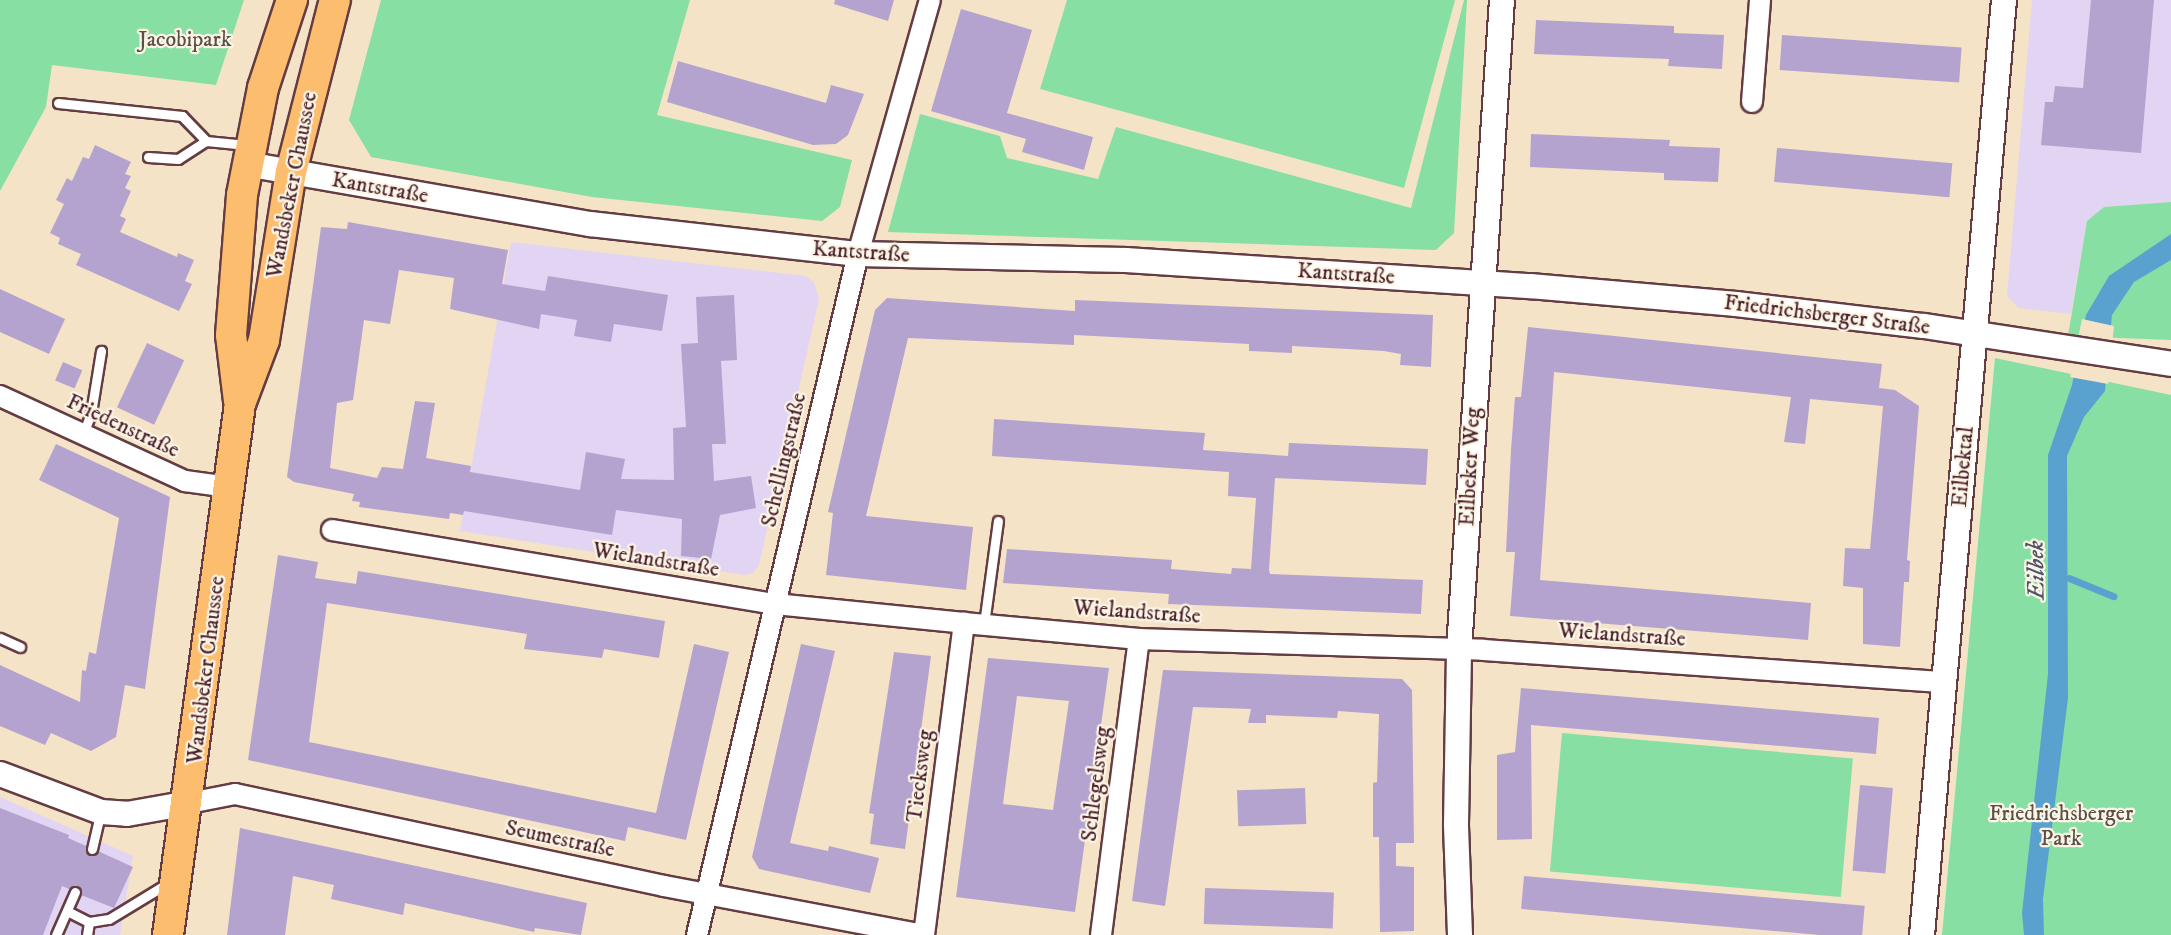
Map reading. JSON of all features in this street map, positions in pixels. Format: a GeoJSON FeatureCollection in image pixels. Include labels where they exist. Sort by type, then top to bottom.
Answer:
{"type":"FeatureCollection","features":[{"type":"Feature","properties":{"kind":"main road","name":"Wandsbeker Chaussee"},"geometry":{"type":"LineString","coordinates":[[240,404],[231,335],[248,155],[265,82],[292,0]]}},
{"type":"Feature","properties":{"kind":"main road","name":"Wandsbeker Chaussee"},"geometry":{"type":"LineString","coordinates":[[168,935],[189,803],[240,404],[264,340],[291,172],[335,0]]}},
{"type":"Feature","properties":{"kind":"street","name":"Schellingstraße"},"geometry":{"type":"LineString","coordinates":[[697,935],[858,254],[930,0]]}},
{"type":"Feature","properties":{"kind":"street","name":"Eilbeker Weg"},"geometry":{"type":"LineString","coordinates":[[1460,935],[1456,824],[1459,649],[1502,0]]}},
{"type":"Feature","properties":{"kind":"street"},"geometry":{"type":"LineString","coordinates":[[1752,102],[1760,0]]}},
{"type":"Feature","properties":{"kind":"street","name":"Eilbektal"},"geometry":{"type":"LineString","coordinates":[[1922,935],[1974,333],[1988,214],[2004,0]]}},
{"type":"Feature","properties":{"kind":"street","name":"Kantstraße"},"geometry":{"type":"LineString","coordinates":[[248,155],[291,172],[590,224],[858,254],[1126,260],[1482,283]]}},
{"type":"Feature","properties":{"kind":"street","name":"Friedrichsberger Straße"},"geometry":{"type":"LineString","coordinates":[[1482,283],[1754,306],[1974,333],[2171,364]]}},
{"type":"Feature","properties":{"kind":"street","name":"Friedenstraße"},"geometry":{"type":"LineString","coordinates":[[0,396],[184,481],[229,487]]}},
{"type":"Feature","properties":{"kind":"street","name":"Wielandstraße"},"geometry":{"type":"LineString","coordinates":[[332,530],[775,604],[1139,639],[1459,649],[1945,682]]}},
{"type":"Feature","properties":{"kind":"street","name":"Tiecksweg"},"geometry":{"type":"LineString","coordinates":[[923,935],[974,623]]}},
{"type":"Feature","properties":{"kind":"street","name":"Schlegelsweg"},"geometry":{"type":"LineString","coordinates":[[1101,935],[1139,639]]}},
{"type":"Feature","properties":{"kind":"street"},"geometry":{"type":"LineString","coordinates":[[0,774],[101,812],[127,814],[189,803]]}},
{"type":"Feature","properties":{"kind":"street","name":"Seumestraße"},"geometry":{"type":"LineString","coordinates":[[189,803],[235,794],[706,893],[923,935]]}},
{"type":"Feature","properties":{"kind":"lane"},"geometry":{"type":"LineString","coordinates":[[58,103],[182,116],[206,141],[248,155]]}},
{"type":"Feature","properties":{"kind":"lane"},"geometry":{"type":"LineString","coordinates":[[148,157],[178,159],[206,141]]}},
{"type":"Feature","properties":{"kind":"lane"},"geometry":{"type":"LineString","coordinates":[[82,434],[91,413],[101,351]]}},
{"type":"Feature","properties":{"kind":"lane"},"geometry":{"type":"LineString","coordinates":[[974,623],[998,521]]}},
{"type":"Feature","properties":{"kind":"lane"},"geometry":{"type":"LineString","coordinates":[[0,638],[20,647]]}},
{"type":"Feature","properties":{"kind":"lane"},"geometry":{"type":"LineString","coordinates":[[93,849],[101,812]]}},
{"type":"Feature","properties":{"kind":"lane"},"geometry":{"type":"LineString","coordinates":[[67,911],[89,922],[109,919],[177,877]]}},
{"type":"Feature","properties":{"kind":"lane"},"geometry":{"type":"LineString","coordinates":[[56,935],[75,892]]}},
{"type":"Feature","properties":{"kind":"lane"},"geometry":{"type":"LineString","coordinates":[[87,935],[89,922]]}},
{"type":"Feature","properties":{"kind":"shaded area"},"geometry":{"type":"Polygon","coordinates":[[[2032,0],[2171,0],[2171,202],[2104,207],[2087,221],[2071,314],[2019,308],[2007,296],[2032,0]]]}},
{"type":"Feature","properties":{"kind":"shaded area"},"geometry":{"type":"Polygon","coordinates":[[[511,242],[805,276],[814,282],[819,299],[759,565],[753,573],[744,575],[460,531],[511,242]]]}},
{"type":"Feature","properties":{"kind":"shaded area"},"geometry":{"type":"Polygon","coordinates":[[[0,797],[133,856],[120,935],[0,935],[0,797]]]}},
{"type":"Feature","properties":{"kind":"green space","name":"Jacobipark"},"geometry":{"type":"Polygon","coordinates":[[[0,0],[244,0],[216,85],[52,65],[46,107],[0,191],[0,0]]]}},
{"type":"Feature","properties":{"kind":"green space"},"geometry":{"type":"Polygon","coordinates":[[[381,0],[690,0],[657,115],[852,160],[840,207],[822,221],[592,197],[371,157],[349,120],[381,0]]]}},
{"type":"Feature","properties":{"kind":"green space"},"geometry":{"type":"Polygon","coordinates":[[[1067,0],[1455,0],[1404,188],[1040,89],[1067,0]]]}},
{"type":"Feature","properties":{"kind":"green space"},"geometry":{"type":"Polygon","coordinates":[[[1464,0],[1467,0],[1454,233],[1436,250],[888,232],[920,114],[1000,136],[1007,158],[1098,179],[1116,127],[1411,208],[1464,0]]]}},
{"type":"Feature","properties":{"kind":"green space"},"geometry":{"type":"Polygon","coordinates":[[[2171,202],[2171,340],[2068,336],[2087,221],[2104,207],[2171,202]]]}},
{"type":"Feature","properties":{"kind":"green space","name":"Friedrichsberger Park"},"geometry":{"type":"Polygon","coordinates":[[[1995,358],[2171,395],[2171,935],[1942,935],[1995,358]]]}},
{"type":"Feature","properties":{"kind":"green space"},"geometry":{"type":"Polygon","coordinates":[[[1562,733],[1853,758],[1841,897],[1550,871],[1562,733]]]}},
{"type":"Feature","properties":{"kind":"water"},"geometry":{"type":"Polygon","coordinates":[[[2171,234],[2171,260],[2134,282],[2112,315],[2105,391],[2084,417],[2067,456],[2068,698],[2043,899],[2044,935],[2024,935],[2022,913],[2048,674],[2048,455],[2072,385],[2086,315],[2109,276],[2171,234]]]}},
{"type":"Feature","properties":{"kind":"pier"},"geometry":{"type":"Polygon","coordinates":[[[2082,319],[2114,326],[2108,384],[2070,377],[2082,319]]]}},
{"type":"Feature","properties":{"kind":"building"},"geometry":{"type":"Polygon","coordinates":[[[835,0],[894,0],[888,21],[834,4],[835,0]]]}},
{"type":"Feature","properties":{"kind":"building"},"geometry":{"type":"Polygon","coordinates":[[[2091,0],[2154,0],[2141,153],[2041,145],[2045,102],[2053,102],[2055,86],[2083,88],[2091,0]]]}},
{"type":"Feature","properties":{"kind":"building"},"geometry":{"type":"Polygon","coordinates":[[[961,9],[1032,30],[1007,113],[1093,137],[1084,170],[1022,152],[1026,139],[931,111],[961,9]]]}},
{"type":"Feature","properties":{"kind":"building"},"geometry":{"type":"Polygon","coordinates":[[[1536,20],[1674,26],[1674,33],[1724,35],[1722,69],[1668,66],[1669,59],[1534,54],[1536,20]]]}},
{"type":"Feature","properties":{"kind":"building"},"geometry":{"type":"Polygon","coordinates":[[[1782,35],[1962,48],[1959,82],[1780,70],[1782,35]]]}},
{"type":"Feature","properties":{"kind":"building"},"geometry":{"type":"Polygon","coordinates":[[[678,61],[826,103],[831,85],[864,94],[848,135],[836,144],[813,145],[667,102],[678,61]]]}},
{"type":"Feature","properties":{"kind":"building"},"geometry":{"type":"Polygon","coordinates":[[[1531,134],[1670,140],[1669,146],[1720,148],[1718,182],[1664,180],[1664,173],[1530,167],[1531,134]]]}},
{"type":"Feature","properties":{"kind":"building"},"geometry":{"type":"Polygon","coordinates":[[[95,145],[131,162],[125,174],[131,176],[125,188],[131,191],[120,216],[126,219],[120,232],[177,257],[178,253],[194,260],[185,281],[192,284],[179,311],[76,265],[81,254],[58,244],[60,238],[50,233],[64,204],[56,200],[67,178],[72,181],[83,157],[89,159],[95,145]]]}},
{"type":"Feature","properties":{"kind":"building"},"geometry":{"type":"Polygon","coordinates":[[[1777,148],[1952,163],[1949,197],[1774,182],[1777,148]]]}},
{"type":"Feature","properties":{"kind":"building"},"geometry":{"type":"Polygon","coordinates":[[[348,222],[508,250],[502,284],[545,291],[548,276],[668,295],[662,331],[614,324],[611,342],[574,336],[577,320],[541,314],[539,329],[450,309],[454,278],[399,270],[390,324],[364,320],[353,400],[337,403],[330,468],[377,478],[382,467],[403,469],[415,401],[435,403],[426,458],[471,466],[470,472],[580,490],[586,452],[625,459],[621,479],[674,480],[673,428],[686,427],[681,344],[698,343],[696,297],[734,295],[737,360],[721,361],[726,444],[712,444],[714,481],[751,476],[756,508],[720,515],[711,559],[681,556],[682,519],[616,510],[612,535],[464,511],[463,515],[450,513],[449,519],[359,507],[360,502],[352,501],[354,494],[294,482],[287,477],[321,227],[347,229],[348,222]]]}},
{"type":"Feature","properties":{"kind":"building"},"geometry":{"type":"Polygon","coordinates":[[[0,289],[65,319],[49,354],[0,332],[0,289]]]}},
{"type":"Feature","properties":{"kind":"building"},"geometry":{"type":"Polygon","coordinates":[[[887,298],[1075,311],[1075,300],[1433,315],[1431,367],[1400,365],[1401,354],[1384,351],[1292,346],[1292,353],[1249,351],[1249,344],[1074,335],[1074,345],[908,338],[866,516],[973,527],[966,590],[826,575],[833,513],[828,512],[875,310],[887,298]]]}},
{"type":"Feature","properties":{"kind":"building"},"geometry":{"type":"Polygon","coordinates":[[[1528,327],[1882,364],[1879,388],[1895,390],[1919,406],[1907,560],[1910,561],[1909,582],[1904,582],[1900,647],[1863,644],[1863,588],[1843,586],[1845,548],[1870,549],[1883,406],[1810,399],[1805,444],[1784,442],[1791,397],[1554,372],[1540,580],[1811,603],[1808,640],[1510,616],[1515,552],[1506,552],[1511,450],[1515,397],[1521,397],[1528,327]]]}},
{"type":"Feature","properties":{"kind":"building"},"geometry":{"type":"Polygon","coordinates":[[[147,343],[184,360],[154,425],[117,407],[147,343]]]}},
{"type":"Feature","properties":{"kind":"building"},"geometry":{"type":"Polygon","coordinates":[[[63,362],[82,370],[75,389],[55,380],[63,362]]]}},
{"type":"Feature","properties":{"kind":"building"},"geometry":{"type":"Polygon","coordinates":[[[994,419],[1205,433],[1203,450],[1288,456],[1289,443],[1428,449],[1426,485],[1275,478],[1269,570],[1270,574],[1423,580],[1421,614],[1168,604],[1169,594],[1003,583],[1007,549],[1172,560],[1171,569],[1231,574],[1232,568],[1251,569],[1256,498],[1228,496],[1229,472],[992,456],[994,419]]]}},
{"type":"Feature","properties":{"kind":"building"},"geometry":{"type":"Polygon","coordinates":[[[56,444],[170,497],[145,689],[125,685],[116,737],[91,751],[51,733],[45,745],[0,726],[0,665],[80,702],[82,670],[86,671],[89,652],[96,654],[119,518],[39,480],[56,444]]]}},
{"type":"Feature","properties":{"kind":"building"},"geometry":{"type":"Polygon","coordinates":[[[278,555],[318,562],[315,578],[356,584],[358,571],[665,621],[659,658],[604,649],[602,658],[524,649],[527,634],[327,603],[309,742],[656,813],[694,644],[729,652],[686,840],[628,827],[625,841],[248,760],[278,555]]]}},
{"type":"Feature","properties":{"kind":"building"},"geometry":{"type":"Polygon","coordinates":[[[801,644],[835,651],[790,843],[828,851],[829,846],[879,858],[870,893],[759,869],[752,857],[801,644]]]}},
{"type":"Feature","properties":{"kind":"building"},"geometry":{"type":"Polygon","coordinates":[[[894,652],[931,656],[905,849],[870,844],[874,814],[869,813],[894,652]]]}},
{"type":"Feature","properties":{"kind":"building"},"geometry":{"type":"Polygon","coordinates":[[[988,658],[1109,668],[1075,912],[956,897],[988,658]],[[1017,696],[1003,804],[1053,810],[1069,701],[1017,696]]]}},
{"type":"Feature","properties":{"kind":"building"},"geometry":{"type":"Polygon","coordinates":[[[1163,670],[1402,679],[1412,690],[1414,843],[1396,843],[1396,866],[1414,867],[1414,931],[1380,932],[1379,837],[1373,837],[1373,783],[1377,782],[1379,714],[1338,711],[1337,718],[1266,715],[1266,723],[1248,723],[1251,709],[1193,707],[1165,906],[1132,901],[1163,670]]]}},
{"type":"Feature","properties":{"kind":"building"},"geometry":{"type":"Polygon","coordinates":[[[1521,688],[1879,718],[1876,754],[1531,725],[1532,839],[1497,840],[1497,755],[1515,752],[1521,688]]]}},
{"type":"Feature","properties":{"kind":"building"},"geometry":{"type":"Polygon","coordinates":[[[1860,785],[1893,788],[1885,874],[1853,871],[1860,785]]]}},
{"type":"Feature","properties":{"kind":"building"},"geometry":{"type":"Polygon","coordinates":[[[1305,788],[1306,824],[1238,826],[1237,790],[1305,788]]]}},
{"type":"Feature","properties":{"kind":"building"},"geometry":{"type":"Polygon","coordinates":[[[0,808],[69,835],[68,838],[86,846],[90,855],[98,851],[133,867],[114,908],[81,895],[77,886],[69,889],[62,886],[43,935],[0,935],[0,808]]]}},
{"type":"Feature","properties":{"kind":"building"},"geometry":{"type":"Polygon","coordinates":[[[240,828],[587,903],[581,935],[535,928],[534,932],[405,903],[403,915],[331,899],[334,885],[293,876],[285,935],[227,935],[240,828]]]}},
{"type":"Feature","properties":{"kind":"building"},"geometry":{"type":"Polygon","coordinates":[[[1524,876],[1865,906],[1862,935],[1820,935],[1521,909],[1524,876]]]}},
{"type":"Feature","properties":{"kind":"building"},"geometry":{"type":"Polygon","coordinates":[[[1205,888],[1334,893],[1333,928],[1204,924],[1205,888]]]}},
{"type":"Feature","properties":{"kind":"waterway"},"geometry":{"type":"LineString","coordinates":[[2069,578],[2113,596]]}},
{"type":"Feature","properties":{"kind":"water label","name":"Eilbek"},"geometry":{"type":"Point","coordinates":[2037,570]}}]}
